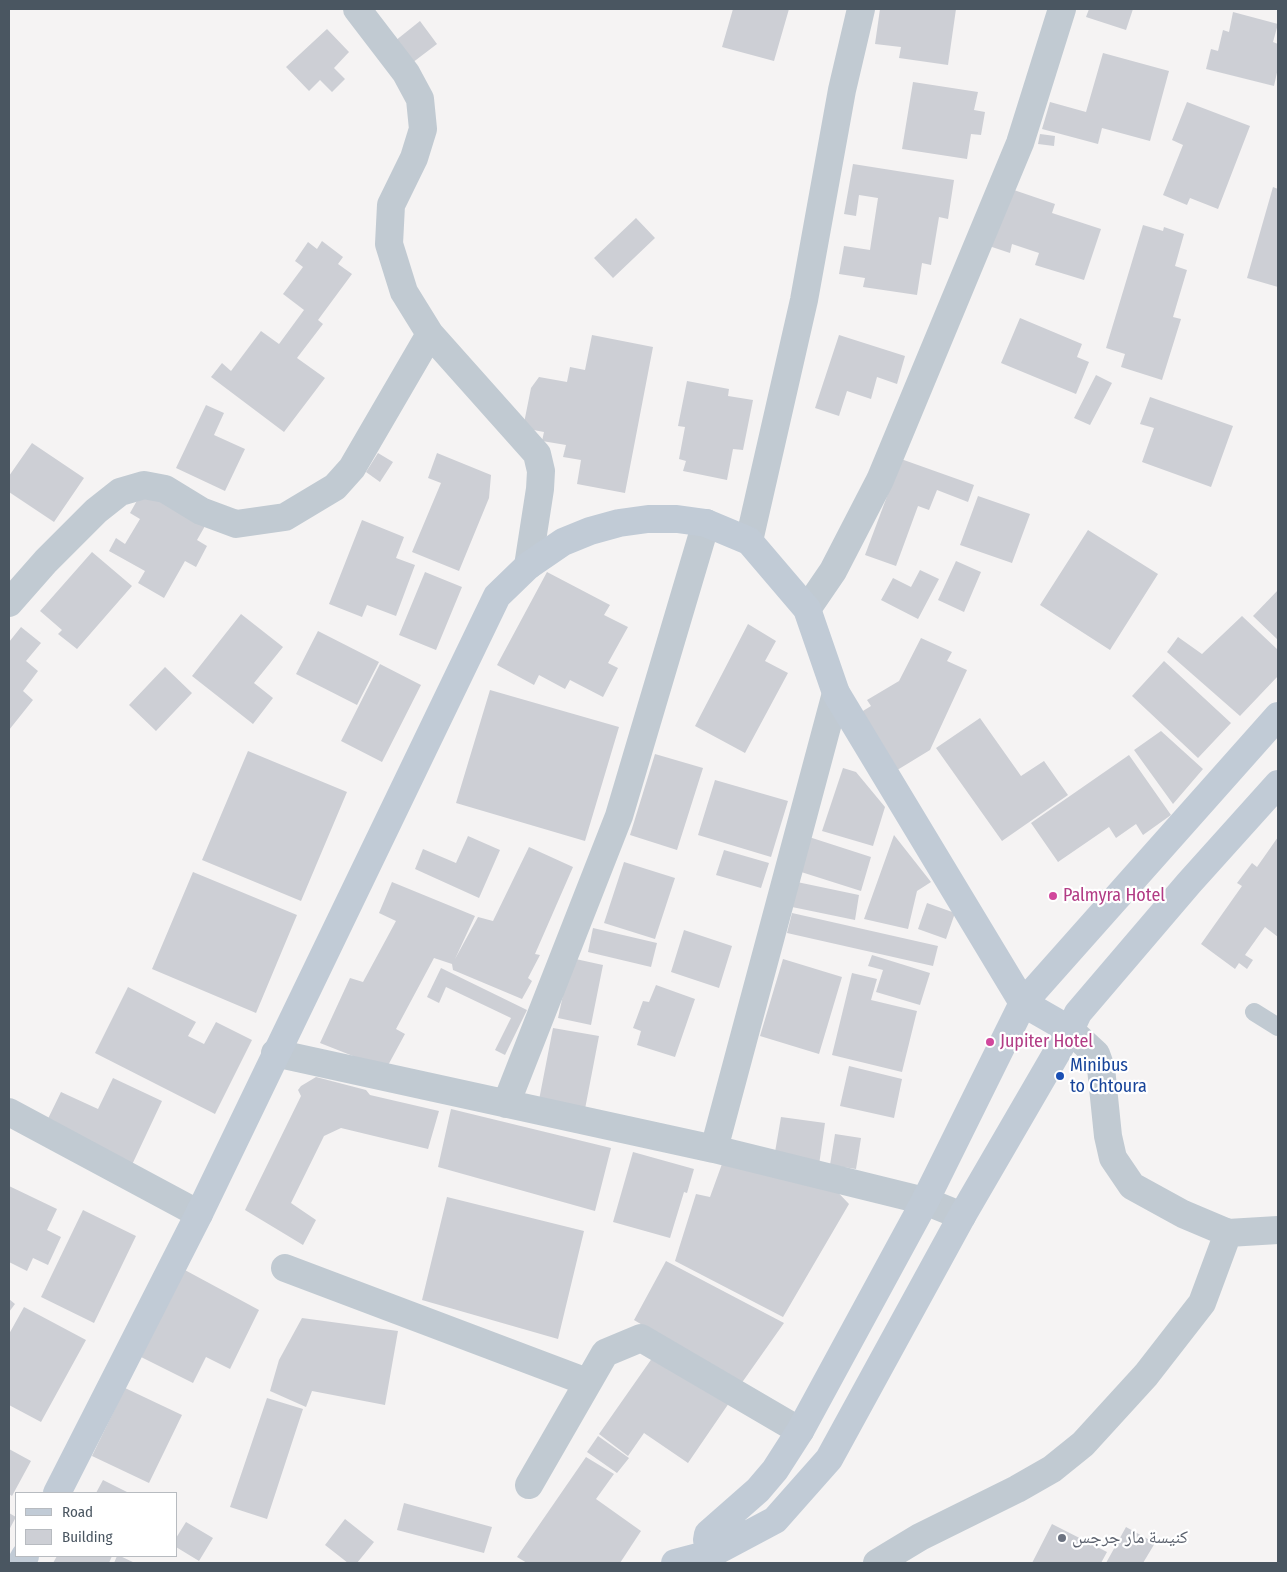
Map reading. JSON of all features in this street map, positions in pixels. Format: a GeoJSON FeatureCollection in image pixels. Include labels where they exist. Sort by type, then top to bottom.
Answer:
{"type":"FeatureCollection","features":[{"type":"Feature","properties":{"kind":"main road"},"geometry":{"type":"LineString","coordinates":[[57,1492],[199,1214],[497,596],[528,566],[563,542],[590,531],[619,523],[658,519],[706,523],[749,541],[807,610],[836,693],[1023,1003],[1070,1030]]}},
{"type":"Feature","properties":{"kind":"main road"},"geometry":{"type":"LineString","coordinates":[[718,1558],[707,1540],[708,1534],[758,1490],[775,1470],[800,1431],[925,1201],[1023,1003],[1278,716]]}},
{"type":"Feature","properties":{"kind":"main road"},"geometry":{"type":"LineString","coordinates":[[675,1563],[718,1558],[775,1520],[829,1459],[962,1216],[1070,1030],[1078,1012],[1278,784]]}},
{"type":"Feature","properties":{"kind":"street"},"geometry":{"type":"LineString","coordinates":[[357,9],[406,72],[420,99],[423,129],[414,158],[391,205],[389,244],[404,292],[430,334],[537,454],[541,471],[540,489],[528,566]]}},
{"type":"Feature","properties":{"kind":"street"},"geometry":{"type":"LineString","coordinates":[[749,541],[804,300],[842,90],[861,9]]}},
{"type":"Feature","properties":{"kind":"street"},"geometry":{"type":"LineString","coordinates":[[807,610],[833,571],[880,480],[1020,143],[1062,9]]}},
{"type":"Feature","properties":{"kind":"street"},"geometry":{"type":"LineString","coordinates":[[9,603],[46,561],[96,511],[120,492],[144,485],[165,489],[201,511],[236,524],[285,516],[336,487],[352,468],[430,334]]}},
{"type":"Feature","properties":{"kind":"street"},"geometry":{"type":"LineString","coordinates":[[506,1104],[619,816],[706,523]]}},
{"type":"Feature","properties":{"kind":"street"},"geometry":{"type":"LineString","coordinates":[[714,1149],[836,693]]}},
{"type":"Feature","properties":{"kind":"street"},"geometry":{"type":"LineString","coordinates":[[1070,1030],[1096,1054],[1102,1068],[1108,1136],[1113,1158],[1132,1186],[1183,1214],[1228,1233],[1278,1230]]}},
{"type":"Feature","properties":{"kind":"street"},"geometry":{"type":"LineString","coordinates":[[275,1053],[714,1149],[925,1201],[962,1216]]}},
{"type":"Feature","properties":{"kind":"street"},"geometry":{"type":"LineString","coordinates":[[9,1112],[199,1214]]}},
{"type":"Feature","properties":{"kind":"street"},"geometry":{"type":"LineString","coordinates":[[877,1563],[920,1537],[1017,1489],[1052,1469],[1083,1444],[1146,1375],[1202,1303],[1228,1233]]}},
{"type":"Feature","properties":{"kind":"street"},"geometry":{"type":"LineString","coordinates":[[285,1268],[587,1382]]}},
{"type":"Feature","properties":{"kind":"street"},"geometry":{"type":"LineString","coordinates":[[529,1485],[605,1353],[641,1338],[800,1431]]}},
{"type":"Feature","properties":{"kind":"lane"},"geometry":{"type":"LineString","coordinates":[[1254,1012],[1278,1027]]}},
{"type":"Feature","properties":{"kind":"building"},"geometry":{"type":"Polygon","coordinates":[[[733,9],[789,9],[774,61],[722,47],[733,9]]]}},
{"type":"Feature","properties":{"kind":"building"},"geometry":{"type":"Polygon","coordinates":[[[880,9],[956,9],[948,65],[899,58],[901,47],[875,44],[880,9]]]}},
{"type":"Feature","properties":{"kind":"building"},"geometry":{"type":"Polygon","coordinates":[[[1089,9],[1133,9],[1126,30],[1086,17],[1089,9]]]}},
{"type":"Feature","properties":{"kind":"building"},"geometry":{"type":"Polygon","coordinates":[[[1233,12],[1278,24],[1273,42],[1278,44],[1278,68],[1274,86],[1206,69],[1211,49],[1218,51],[1223,30],[1229,32],[1233,12]]]}},
{"type":"Feature","properties":{"kind":"building"},"geometry":{"type":"Polygon","coordinates":[[[420,21],[437,44],[412,63],[395,41],[420,21]]]}},
{"type":"Feature","properties":{"kind":"building"},"geometry":{"type":"Polygon","coordinates":[[[327,29],[349,52],[334,68],[345,79],[332,92],[320,80],[309,91],[286,67],[327,29]]]}},
{"type":"Feature","properties":{"kind":"building"},"geometry":{"type":"Polygon","coordinates":[[[1103,53],[1169,71],[1150,141],[1102,128],[1098,144],[1042,129],[1050,102],[1086,112],[1103,53]]]}},
{"type":"Feature","properties":{"kind":"building"},"geometry":{"type":"Polygon","coordinates":[[[913,82],[978,92],[974,110],[985,112],[981,135],[971,134],[967,159],[902,149],[913,82]]]}},
{"type":"Feature","properties":{"kind":"building"},"geometry":{"type":"Polygon","coordinates":[[[1187,102],[1250,126],[1218,209],[1190,198],[1187,205],[1163,195],[1183,145],[1172,140],[1187,102]]]}},
{"type":"Feature","properties":{"kind":"building"},"geometry":{"type":"Polygon","coordinates":[[[1040,134],[1055,136],[1054,146],[1038,144],[1040,134]]]}},
{"type":"Feature","properties":{"kind":"building"},"geometry":{"type":"Polygon","coordinates":[[[853,164],[954,180],[948,219],[939,217],[931,265],[922,263],[917,295],[863,287],[865,278],[839,274],[844,246],[870,250],[878,198],[859,195],[856,216],[844,214],[853,164]]]}},
{"type":"Feature","properties":{"kind":"building"},"geometry":{"type":"Polygon","coordinates":[[[1273,187],[1278,189],[1278,287],[1247,278],[1273,187]]]}},
{"type":"Feature","properties":{"kind":"building"},"geometry":{"type":"Polygon","coordinates":[[[1008,188],[1055,204],[1052,213],[1101,229],[1084,280],[1035,265],[1039,253],[1012,244],[1010,253],[989,246],[1008,188]]]}},
{"type":"Feature","properties":{"kind":"building"},"geometry":{"type":"Polygon","coordinates":[[[636,218],[655,238],[613,278],[594,258],[636,218]]]}},
{"type":"Feature","properties":{"kind":"building"},"geometry":{"type":"Polygon","coordinates":[[[1143,225],[1163,231],[1164,227],[1184,234],[1175,266],[1187,270],[1173,317],[1181,319],[1162,380],[1121,367],[1125,354],[1106,348],[1143,225]]]}},
{"type":"Feature","properties":{"kind":"building"},"geometry":{"type":"Polygon","coordinates":[[[322,241],[343,257],[338,264],[352,274],[318,320],[323,324],[297,358],[325,378],[284,432],[211,377],[222,363],[231,371],[261,331],[279,344],[304,310],[283,294],[303,267],[295,261],[308,242],[317,249],[322,241]]]}},
{"type":"Feature","properties":{"kind":"building"},"geometry":{"type":"Polygon","coordinates":[[[1020,318],[1082,344],[1077,357],[1089,362],[1076,394],[1001,363],[1020,318]]]}},
{"type":"Feature","properties":{"kind":"building"},"geometry":{"type":"Polygon","coordinates":[[[592,335],[653,347],[625,493],[577,484],[581,460],[563,457],[566,445],[542,441],[544,432],[523,428],[531,388],[539,377],[567,382],[570,367],[585,370],[592,335]]]}},
{"type":"Feature","properties":{"kind":"building"},"geometry":{"type":"Polygon","coordinates":[[[839,335],[905,356],[897,384],[877,377],[871,399],[847,391],[839,416],[815,408],[839,335]]]}},
{"type":"Feature","properties":{"kind":"building"},"geometry":{"type":"Polygon","coordinates":[[[1096,375],[1112,383],[1090,425],[1074,418],[1096,375]]]}},
{"type":"Feature","properties":{"kind":"building"},"geometry":{"type":"Polygon","coordinates":[[[687,381],[729,389],[728,396],[753,400],[743,450],[733,449],[727,480],[683,471],[686,461],[679,459],[685,427],[678,426],[687,381]]]}},
{"type":"Feature","properties":{"kind":"building"},"geometry":{"type":"Polygon","coordinates":[[[1150,397],[1233,426],[1211,487],[1142,462],[1154,428],[1140,424],[1150,397]]]}},
{"type":"Feature","properties":{"kind":"building"},"geometry":{"type":"Polygon","coordinates":[[[206,405],[224,413],[214,435],[245,449],[225,491],[176,468],[206,405]]]}},
{"type":"Feature","properties":{"kind":"building"},"geometry":{"type":"Polygon","coordinates":[[[32,443],[84,478],[54,522],[9,492],[9,476],[32,443]]]}},
{"type":"Feature","properties":{"kind":"building"},"geometry":{"type":"Polygon","coordinates":[[[378,453],[393,462],[380,482],[366,472],[378,453]]]}},
{"type":"Feature","properties":{"kind":"building"},"geometry":{"type":"Polygon","coordinates":[[[437,453],[491,475],[489,498],[459,571],[412,552],[441,483],[428,478],[437,453]]]}},
{"type":"Feature","properties":{"kind":"building"},"geometry":{"type":"Polygon","coordinates":[[[901,459],[974,485],[968,502],[937,490],[929,510],[918,506],[896,566],[865,555],[901,459]]]}},
{"type":"Feature","properties":{"kind":"building"},"geometry":{"type":"Polygon","coordinates":[[[143,490],[209,519],[197,540],[207,546],[196,567],[185,561],[164,598],[138,583],[145,571],[109,551],[116,538],[125,544],[140,519],[130,513],[143,490]]]}},
{"type":"Feature","properties":{"kind":"building"},"geometry":{"type":"Polygon","coordinates":[[[978,496],[1030,514],[1012,563],[960,545],[978,496]]]}},
{"type":"Feature","properties":{"kind":"building"},"geometry":{"type":"Polygon","coordinates":[[[362,520],[404,537],[396,558],[415,565],[396,616],[367,605],[362,617],[329,604],[362,520]]]}},
{"type":"Feature","properties":{"kind":"building"},"geometry":{"type":"Polygon","coordinates":[[[1088,530],[1158,574],[1110,650],[1040,605],[1088,530]]]}},
{"type":"Feature","properties":{"kind":"building"},"geometry":{"type":"Polygon","coordinates":[[[92,552],[132,586],[77,649],[58,634],[62,630],[40,611],[92,552]]]}},
{"type":"Feature","properties":{"kind":"building"},"geometry":{"type":"Polygon","coordinates":[[[956,561],[981,572],[964,612],[938,600],[956,561]]]}},
{"type":"Feature","properties":{"kind":"building"},"geometry":{"type":"Polygon","coordinates":[[[920,570],[939,579],[918,619],[881,600],[893,578],[911,587],[920,570]]]}},
{"type":"Feature","properties":{"kind":"building"},"geometry":{"type":"Polygon","coordinates":[[[425,572],[462,587],[436,650],[399,635],[425,572]]]}},
{"type":"Feature","properties":{"kind":"building"},"geometry":{"type":"Polygon","coordinates":[[[547,572],[610,605],[604,615],[628,627],[608,663],[618,668],[603,697],[570,680],[565,689],[539,675],[534,685],[497,665],[547,572]]]}},
{"type":"Feature","properties":{"kind":"building"},"geometry":{"type":"Polygon","coordinates":[[[1278,590],[1278,640],[1253,616],[1278,590]]]}},
{"type":"Feature","properties":{"kind":"building"},"geometry":{"type":"Polygon","coordinates":[[[241,614],[283,647],[254,683],[273,698],[253,724],[192,676],[241,614]]]}},
{"type":"Feature","properties":{"kind":"building"},"geometry":{"type":"Polygon","coordinates":[[[1242,616],[1278,650],[1278,676],[1240,716],[1167,652],[1178,637],[1202,654],[1242,616]]]}},
{"type":"Feature","properties":{"kind":"building"},"geometry":{"type":"Polygon","coordinates":[[[748,624],[776,641],[765,661],[788,673],[745,753],[695,726],[748,624]]]}},
{"type":"Feature","properties":{"kind":"building"},"geometry":{"type":"Polygon","coordinates":[[[21,627],[41,643],[26,661],[38,671],[23,691],[33,700],[9,730],[9,642],[21,627]]]}},
{"type":"Feature","properties":{"kind":"building"},"geometry":{"type":"Polygon","coordinates":[[[318,631],[379,662],[357,705],[296,674],[318,631]]]}},
{"type":"Feature","properties":{"kind":"building"},"geometry":{"type":"Polygon","coordinates":[[[921,638],[952,652],[947,661],[967,670],[930,750],[894,772],[858,714],[871,706],[867,700],[899,681],[921,638]]]}},
{"type":"Feature","properties":{"kind":"building"},"geometry":{"type":"Polygon","coordinates":[[[1164,661],[1231,723],[1198,758],[1132,696],[1164,661]]]}},
{"type":"Feature","properties":{"kind":"building"},"geometry":{"type":"Polygon","coordinates":[[[380,664],[421,685],[382,762],[341,741],[380,664]]]}},
{"type":"Feature","properties":{"kind":"building"},"geometry":{"type":"Polygon","coordinates":[[[165,667],[192,693],[156,731],[129,705],[165,667]]]}},
{"type":"Feature","properties":{"kind":"building"},"geometry":{"type":"Polygon","coordinates":[[[490,690],[619,727],[585,841],[456,803],[490,690]]]}},
{"type":"Feature","properties":{"kind":"building"},"geometry":{"type":"Polygon","coordinates":[[[980,718],[1021,776],[1044,761],[1068,795],[1002,841],[936,748],[980,718]]]}},
{"type":"Feature","properties":{"kind":"building"},"geometry":{"type":"Polygon","coordinates":[[[1161,731],[1203,769],[1173,804],[1134,750],[1161,731]]]}},
{"type":"Feature","properties":{"kind":"building"},"geometry":{"type":"Polygon","coordinates":[[[248,751],[347,792],[301,901],[202,860],[248,751]]]}},
{"type":"Feature","properties":{"kind":"building"},"geometry":{"type":"Polygon","coordinates":[[[655,754],[703,768],[677,850],[630,835],[655,754]]]}},
{"type":"Feature","properties":{"kind":"building"},"geometry":{"type":"Polygon","coordinates":[[[1129,755],[1171,815],[1143,835],[1136,824],[1116,838],[1109,827],[1058,862],[1031,823],[1129,755]]]}},
{"type":"Feature","properties":{"kind":"building"},"geometry":{"type":"Polygon","coordinates":[[[843,768],[856,772],[885,807],[873,846],[822,831],[843,768]]]}},
{"type":"Feature","properties":{"kind":"building"},"geometry":{"type":"Polygon","coordinates":[[[715,780],[788,801],[771,857],[698,835],[715,780]]]}},
{"type":"Feature","properties":{"kind":"building"},"geometry":{"type":"Polygon","coordinates":[[[894,835],[931,882],[917,891],[908,929],[864,919],[894,835]]]}},
{"type":"Feature","properties":{"kind":"building"},"geometry":{"type":"Polygon","coordinates":[[[468,836],[500,850],[479,898],[415,869],[423,849],[456,863],[468,836]]]}},
{"type":"Feature","properties":{"kind":"building"},"geometry":{"type":"Polygon","coordinates":[[[809,837],[871,857],[861,891],[798,871],[809,837]]]}},
{"type":"Feature","properties":{"kind":"building"},"geometry":{"type":"Polygon","coordinates":[[[1278,837],[1278,937],[1265,927],[1245,955],[1253,960],[1247,969],[1239,963],[1235,969],[1201,944],[1242,886],[1237,883],[1252,863],[1257,867],[1278,837]]]}},
{"type":"Feature","properties":{"kind":"building"},"geometry":{"type":"Polygon","coordinates":[[[529,847],[573,867],[535,954],[540,955],[528,978],[532,981],[522,999],[453,970],[452,964],[434,958],[396,1029],[405,1034],[386,1069],[320,1043],[350,978],[363,982],[396,921],[379,913],[392,882],[475,916],[455,959],[478,917],[493,921],[529,847]]]}},
{"type":"Feature","properties":{"kind":"building"},"geometry":{"type":"Polygon","coordinates":[[[724,850],[769,863],[761,888],[716,875],[724,850]]]}},
{"type":"Feature","properties":{"kind":"building"},"geometry":{"type":"Polygon","coordinates":[[[624,862],[675,878],[655,939],[604,923],[624,862]]]}},
{"type":"Feature","properties":{"kind":"building"},"geometry":{"type":"Polygon","coordinates":[[[193,872],[297,915],[256,1013],[152,969],[193,872]]]}},
{"type":"Feature","properties":{"kind":"building"},"geometry":{"type":"Polygon","coordinates":[[[797,882],[859,895],[855,920],[792,907],[797,882]]]}},
{"type":"Feature","properties":{"kind":"building"},"geometry":{"type":"Polygon","coordinates":[[[927,903],[955,913],[946,939],[918,929],[927,903]]]}},
{"type":"Feature","properties":{"kind":"building"},"geometry":{"type":"Polygon","coordinates":[[[792,913],[938,946],[933,966],[787,933],[792,913]]]}},
{"type":"Feature","properties":{"kind":"building"},"geometry":{"type":"Polygon","coordinates":[[[593,928],[657,943],[651,967],[588,952],[593,928]]]}},
{"type":"Feature","properties":{"kind":"building"},"geometry":{"type":"Polygon","coordinates":[[[684,930],[732,946],[719,988],[671,972],[684,930]]]}},
{"type":"Feature","properties":{"kind":"building"},"geometry":{"type":"Polygon","coordinates":[[[872,955],[930,973],[920,1005],[876,992],[883,970],[868,966],[872,955]]]}},
{"type":"Feature","properties":{"kind":"building"},"geometry":{"type":"Polygon","coordinates":[[[571,958],[603,965],[591,1025],[558,1018],[571,958]]]}},
{"type":"Feature","properties":{"kind":"building"},"geometry":{"type":"Polygon","coordinates":[[[783,959],[842,977],[819,1054],[760,1036],[783,959]]]}},
{"type":"Feature","properties":{"kind":"building"},"geometry":{"type":"Polygon","coordinates":[[[441,968],[527,1010],[505,1055],[495,1050],[511,1018],[446,987],[439,1003],[427,997],[441,968]]]}},
{"type":"Feature","properties":{"kind":"building"},"geometry":{"type":"Polygon","coordinates":[[[852,973],[877,979],[871,1000],[917,1011],[902,1072],[832,1055],[852,973]]]}},
{"type":"Feature","properties":{"kind":"building"},"geometry":{"type":"Polygon","coordinates":[[[656,985],[695,999],[675,1057],[637,1045],[641,1031],[633,1028],[643,1001],[649,1002],[656,985]]]}},
{"type":"Feature","properties":{"kind":"building"},"geometry":{"type":"Polygon","coordinates":[[[128,987],[196,1022],[188,1036],[204,1044],[216,1022],[252,1040],[215,1114],[95,1053],[128,987]]]}},
{"type":"Feature","properties":{"kind":"building"},"geometry":{"type":"Polygon","coordinates":[[[553,1028],[599,1036],[585,1109],[539,1100],[553,1028]]]}},
{"type":"Feature","properties":{"kind":"building"},"geometry":{"type":"Polygon","coordinates":[[[849,1066],[902,1079],[894,1118],[840,1106],[849,1066]]]}},
{"type":"Feature","properties":{"kind":"building"},"geometry":{"type":"Polygon","coordinates":[[[316,1077],[366,1090],[370,1095],[439,1111],[428,1149],[341,1128],[324,1136],[291,1203],[316,1220],[303,1245],[245,1210],[301,1096],[298,1090],[316,1077]]]}},
{"type":"Feature","properties":{"kind":"building"},"geometry":{"type":"Polygon","coordinates":[[[113,1078],[162,1101],[130,1169],[43,1129],[61,1092],[98,1109],[113,1078]]]}},
{"type":"Feature","properties":{"kind":"building"},"geometry":{"type":"Polygon","coordinates":[[[451,1109],[611,1148],[595,1211],[438,1167],[451,1109]]]}},
{"type":"Feature","properties":{"kind":"building"},"geometry":{"type":"Polygon","coordinates":[[[781,1117],[825,1123],[819,1165],[774,1158],[781,1117]]]}},
{"type":"Feature","properties":{"kind":"building"},"geometry":{"type":"Polygon","coordinates":[[[835,1134],[861,1138],[856,1169],[830,1165],[835,1134]]]}},
{"type":"Feature","properties":{"kind":"building"},"geometry":{"type":"Polygon","coordinates":[[[633,1152],[694,1169],[687,1193],[684,1192],[670,1238],[613,1222],[633,1152]]]}},
{"type":"Feature","properties":{"kind":"building"},"geometry":{"type":"Polygon","coordinates":[[[722,1164],[829,1183],[849,1204],[783,1317],[675,1261],[696,1194],[710,1197],[722,1164]]]}},
{"type":"Feature","properties":{"kind":"building"},"geometry":{"type":"Polygon","coordinates":[[[9,1186],[57,1209],[47,1230],[61,1237],[48,1265],[33,1258],[27,1271],[9,1262],[9,1186]]]}},
{"type":"Feature","properties":{"kind":"building"},"geometry":{"type":"Polygon","coordinates":[[[447,1197],[584,1231],[558,1339],[422,1300],[447,1197]]]}},
{"type":"Feature","properties":{"kind":"building"},"geometry":{"type":"Polygon","coordinates":[[[83,1210],[136,1236],[94,1323],[41,1297],[83,1210]]]}},
{"type":"Feature","properties":{"kind":"building"},"geometry":{"type":"Polygon","coordinates":[[[666,1261],[784,1323],[741,1384],[634,1320],[666,1261]]]}},
{"type":"Feature","properties":{"kind":"building"},"geometry":{"type":"Polygon","coordinates":[[[183,1269],[259,1310],[230,1369],[206,1357],[193,1383],[139,1356],[183,1269]]]}},
{"type":"Feature","properties":{"kind":"building"},"geometry":{"type":"Polygon","coordinates":[[[9,1299],[15,1304],[9,1312],[9,1299]]]}},
{"type":"Feature","properties":{"kind":"building"},"geometry":{"type":"Polygon","coordinates":[[[24,1307],[86,1340],[41,1422],[9,1405],[9,1334],[24,1307]]]}},
{"type":"Feature","properties":{"kind":"building"},"geometry":{"type":"Polygon","coordinates":[[[302,1318],[398,1331],[385,1405],[312,1391],[306,1407],[270,1391],[279,1360],[302,1318]]]}},
{"type":"Feature","properties":{"kind":"building"},"geometry":{"type":"Polygon","coordinates":[[[655,1354],[729,1403],[688,1463],[644,1433],[628,1456],[599,1434],[655,1354]]]}},
{"type":"Feature","properties":{"kind":"building"},"geometry":{"type":"Polygon","coordinates":[[[125,1388],[182,1415],[149,1483],[92,1456],[125,1388]]]}},
{"type":"Feature","properties":{"kind":"building"},"geometry":{"type":"Polygon","coordinates":[[[267,1398],[303,1409],[267,1519],[230,1507],[267,1398]]]}},
{"type":"Feature","properties":{"kind":"building"},"geometry":{"type":"Polygon","coordinates":[[[598,1436],[629,1458],[617,1473],[587,1452],[598,1436]]]}},
{"type":"Feature","properties":{"kind":"building"},"geometry":{"type":"Polygon","coordinates":[[[9,1449],[31,1461],[12,1496],[9,1494],[9,1449]]]}},
{"type":"Feature","properties":{"kind":"building"},"geometry":{"type":"Polygon","coordinates":[[[586,1457],[614,1474],[596,1499],[641,1531],[620,1563],[527,1563],[517,1557],[586,1457]]]}},
{"type":"Feature","properties":{"kind":"building"},"geometry":{"type":"Polygon","coordinates":[[[103,1480],[127,1492],[97,1492],[103,1480]]]}},
{"type":"Feature","properties":{"kind":"building"},"geometry":{"type":"Polygon","coordinates":[[[404,1503],[492,1527],[484,1553],[397,1530],[404,1503]]]}},
{"type":"Feature","properties":{"kind":"building"},"geometry":{"type":"Polygon","coordinates":[[[9,1513],[15,1516],[15,1519],[9,1530],[9,1513]]]}},
{"type":"Feature","properties":{"kind":"building"},"geometry":{"type":"Polygon","coordinates":[[[345,1519],[374,1542],[357,1563],[348,1563],[325,1545],[345,1519]]]}},
{"type":"Feature","properties":{"kind":"building"},"geometry":{"type":"Polygon","coordinates":[[[186,1522],[213,1538],[199,1561],[178,1548],[178,1535],[186,1522]]]}},
{"type":"Feature","properties":{"kind":"building","name":"كنيسة مار جرجس"},"geometry":{"type":"Polygon","coordinates":[[[1052,1524],[1107,1552],[1101,1563],[1032,1563],[1052,1524]]]}},
{"type":"Feature","properties":{"kind":"building"},"geometry":{"type":"Polygon","coordinates":[[[1126,1527],[1155,1543],[1143,1563],[1106,1563],[1126,1527]]]}},
{"type":"Feature","properties":{"kind":"building"},"geometry":{"type":"Polygon","coordinates":[[[56,1557],[112,1557],[109,1563],[53,1563],[56,1557]]]}},
{"type":"Feature","properties":{"kind":"building"},"geometry":{"type":"Polygon","coordinates":[[[117,1557],[122,1557],[135,1563],[114,1563],[117,1557]]]}},
{"type":"Feature","properties":{"kind":"place","name":"Palmyra Hotel"},"geometry":{"type":"Point","coordinates":[1053,896]}},
{"type":"Feature","properties":{"kind":"place","name":"Jupiter Hotel"},"geometry":{"type":"Point","coordinates":[990,1042]}},
{"type":"Feature","properties":{"kind":"place","name":"Minibus to Chtoura"},"geometry":{"type":"Point","coordinates":[1060,1076]}},
{"type":"Feature","properties":{"kind":"place","name":"كنيسة مار جرجس"},"geometry":{"type":"Point","coordinates":[1062,1538]}}]}
